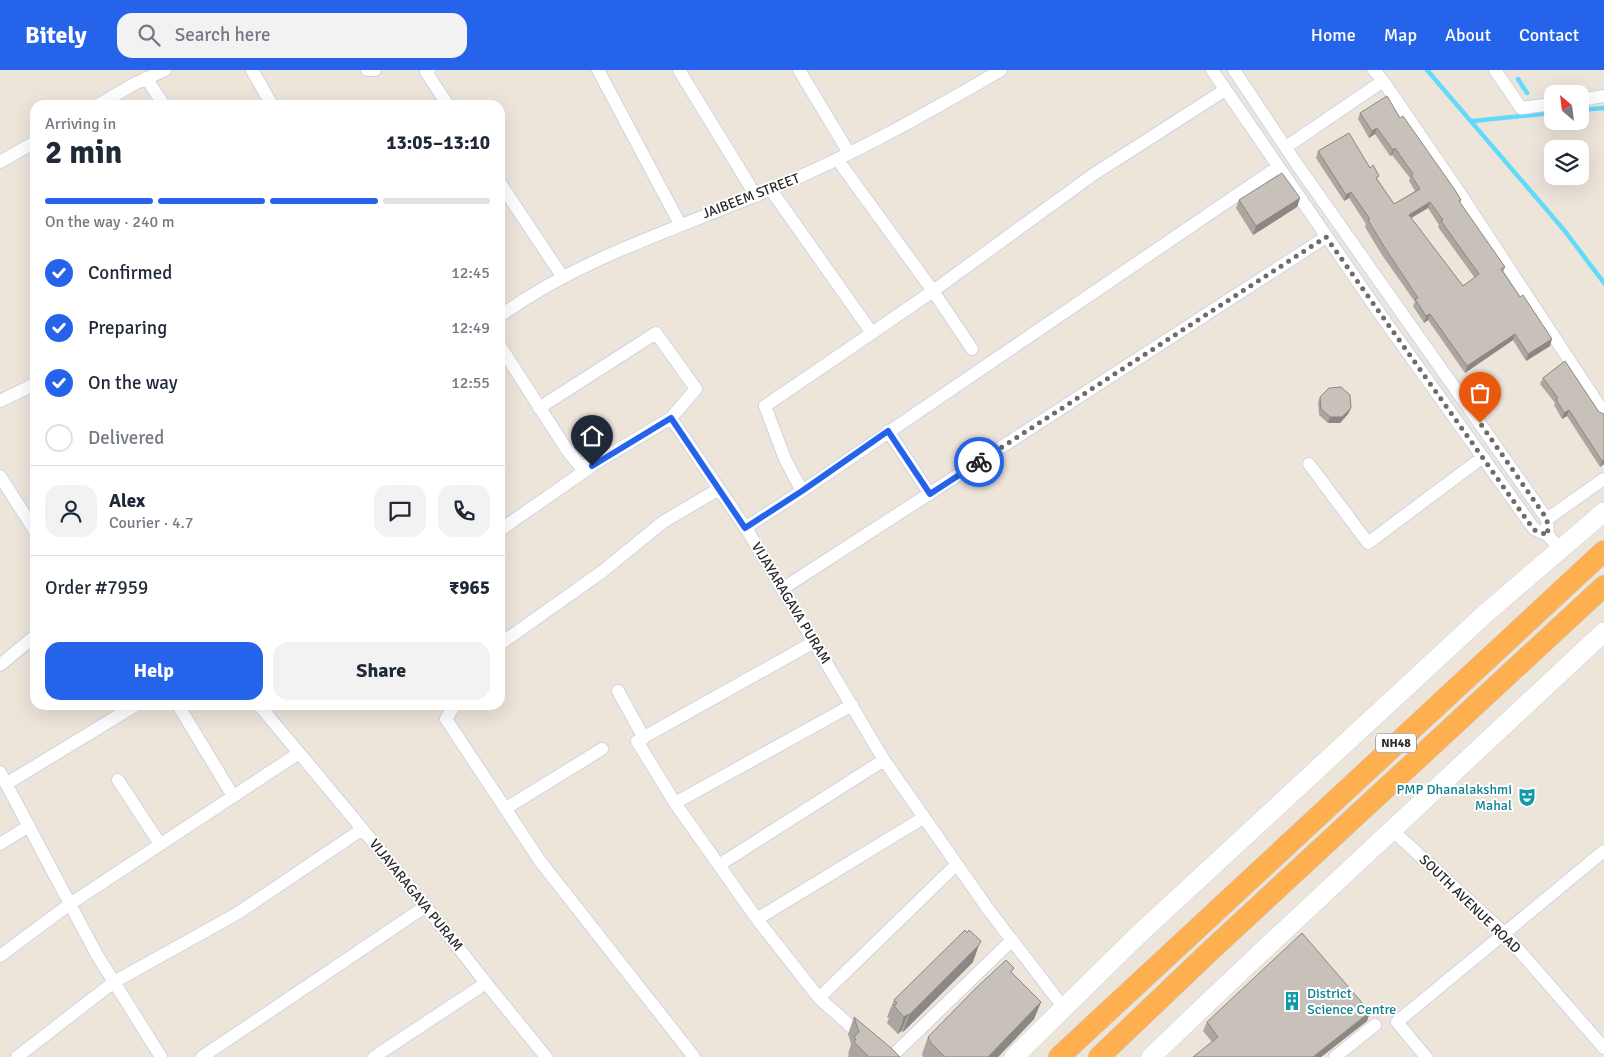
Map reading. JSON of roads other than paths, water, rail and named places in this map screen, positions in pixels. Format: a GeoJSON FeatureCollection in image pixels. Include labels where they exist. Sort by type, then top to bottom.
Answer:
{"type":"FeatureCollection","features":[{"type":"Feature","properties":{"kind":"highway","name":"NH48"},"geometry":{"type":"LineString","coordinates":[[1059,1057],[1604,550]]}},
{"type":"Feature","properties":{"kind":"highway","name":"NH48"},"geometry":{"type":"LineString","coordinates":[[1099,1057],[1208,952],[1604,586]]}},
{"type":"Feature","properties":{"kind":"main road"},"geometry":{"type":"LineString","coordinates":[[1014,1057],[1136,938],[1484,614],[1561,551],[1604,512]]}},
{"type":"Feature","properties":{"kind":"main road"},"geometry":{"type":"LineString","coordinates":[[1151,1057],[1604,632]]}},
{"type":"Feature","properties":{"kind":"street"},"geometry":{"type":"LineString","coordinates":[[107,100],[146,78],[165,70]]}},
{"type":"Feature","properties":{"kind":"street"},"geometry":{"type":"LineString","coordinates":[[252,70],[269,100]]}},
{"type":"Feature","properties":{"kind":"street"},"geometry":{"type":"LineString","coordinates":[[367,70],[375,70]]}},
{"type":"Feature","properties":{"kind":"street"},"geometry":{"type":"LineString","coordinates":[[429,70],[426,72],[445,100]]}},
{"type":"Feature","properties":{"kind":"street"},"geometry":{"type":"LineString","coordinates":[[598,70],[680,224]]}},
{"type":"Feature","properties":{"kind":"street"},"geometry":{"type":"LineString","coordinates":[[679,70],[756,196]]}},
{"type":"Feature","properties":{"kind":"street"},"geometry":{"type":"LineString","coordinates":[[799,70],[849,153]]}},
{"type":"Feature","properties":{"kind":"street","name":"JAIBEEM STREET"},"geometry":{"type":"LineString","coordinates":[[505,313],[562,276],[680,224],[771,190],[849,153],[1001,70]]}},
{"type":"Feature","properties":{"kind":"street"},"geometry":{"type":"LineString","coordinates":[[1212,70],[1326,237],[1534,530],[1548,535],[1561,551]]}},
{"type":"Feature","properties":{"kind":"street"},"geometry":{"type":"LineString","coordinates":[[1234,70],[1547,519],[1548,535]]}},
{"type":"Feature","properties":{"kind":"street"},"geometry":{"type":"LineString","coordinates":[[1374,70],[1459,192],[1604,413]]}},
{"type":"Feature","properties":{"kind":"street"},"geometry":{"type":"LineString","coordinates":[[1495,70],[1521,108],[1544,105]]}},
{"type":"Feature","properties":{"kind":"street"},"geometry":{"type":"LineString","coordinates":[[146,78],[161,100]]}},
{"type":"Feature","properties":{"kind":"street"},"geometry":{"type":"LineString","coordinates":[[1286,147],[1383,81]]}},
{"type":"Feature","properties":{"kind":"street"},"geometry":{"type":"LineString","coordinates":[[802,491],[785,460],[764,406],[933,291],[1094,174],[1225,90]]}},
{"type":"Feature","properties":{"kind":"street"},"geometry":{"type":"LineString","coordinates":[[1589,98],[1604,96]]}},
{"type":"Feature","properties":{"kind":"street"},"geometry":{"type":"LineString","coordinates":[[0,162],[30,145]]}},
{"type":"Feature","properties":{"kind":"street"},"geometry":{"type":"LineString","coordinates":[[837,159],[933,291],[972,349]]}},
{"type":"Feature","properties":{"kind":"street"},"geometry":{"type":"LineString","coordinates":[[745,528],[1278,167]]}},
{"type":"Feature","properties":{"kind":"street"},"geometry":{"type":"LineString","coordinates":[[505,190],[562,276]]}},
{"type":"Feature","properties":{"kind":"street"},"geometry":{"type":"LineString","coordinates":[[771,190],[872,333]]}},
{"type":"Feature","properties":{"kind":"street"},"geometry":{"type":"LineString","coordinates":[[782,589],[1326,237]]}},
{"type":"Feature","properties":{"kind":"street"},"geometry":{"type":"LineString","coordinates":[[505,525],[592,466],[671,418],[696,389],[656,333],[539,408]]}},
{"type":"Feature","properties":{"kind":"street"},"geometry":{"type":"LineString","coordinates":[[505,354],[566,450],[579,465],[592,466]]}},
{"type":"Feature","properties":{"kind":"street"},"geometry":{"type":"LineString","coordinates":[[0,401],[30,386]]}},
{"type":"Feature","properties":{"kind":"street","name":"VIJAYARAGAVA PURAM"},"geometry":{"type":"LineString","coordinates":[[671,418],[745,528],[884,760],[922,818],[1064,1008]]}},
{"type":"Feature","properties":{"kind":"street"},"geometry":{"type":"LineString","coordinates":[[888,431],[930,494]]}},
{"type":"Feature","properties":{"kind":"street"},"geometry":{"type":"LineString","coordinates":[[1309,464],[1368,543],[1483,457]]}},
{"type":"Feature","properties":{"kind":"street"},"geometry":{"type":"LineString","coordinates":[[0,476],[30,523]]}},
{"type":"Feature","properties":{"kind":"street"},"geometry":{"type":"LineString","coordinates":[[1547,519],[1604,479]]}},
{"type":"Feature","properties":{"kind":"street"},"geometry":{"type":"LineString","coordinates":[[505,640],[603,571],[663,522],[719,489]]}},
{"type":"Feature","properties":{"kind":"street"},"geometry":{"type":"LineString","coordinates":[[0,665],[30,640]]}},
{"type":"Feature","properties":{"kind":"street"},"geometry":{"type":"LineString","coordinates":[[814,642],[637,741],[675,803],[757,919],[819,998],[884,1057]]}},
{"type":"Feature","properties":{"kind":"street"},"geometry":{"type":"LineString","coordinates":[[618,691],[644,738]]}},
{"type":"Feature","properties":{"kind":"street"},"geometry":{"type":"LineString","coordinates":[[675,803],[852,705]]}},
{"type":"Feature","properties":{"kind":"street"},"geometry":{"type":"LineString","coordinates":[[6,784],[128,710]]}},
{"type":"Feature","properties":{"kind":"street"},"geometry":{"type":"LineString","coordinates":[[181,710],[233,796]]}},
{"type":"Feature","properties":{"kind":"street","name":"VIJAYARAGAVA PURAM"},"geometry":{"type":"LineString","coordinates":[[262,710],[361,830],[394,865],[486,984],[546,1057]]}},
{"type":"Feature","properties":{"kind":"street"},"geometry":{"type":"LineString","coordinates":[[452,710],[446,719],[540,861],[694,1057]]}},
{"type":"Feature","properties":{"kind":"street"},"geometry":{"type":"LineString","coordinates":[[506,809],[602,749]]}},
{"type":"Feature","properties":{"kind":"street"},"geometry":{"type":"LineString","coordinates":[[0,956],[70,904],[299,753]]}},
{"type":"Feature","properties":{"kind":"street"},"geometry":{"type":"LineString","coordinates":[[719,865],[884,760]]}},
{"type":"Feature","properties":{"kind":"street"},"geometry":{"type":"LineString","coordinates":[[0,772],[114,982],[161,1057]]}},
{"type":"Feature","properties":{"kind":"street"},"geometry":{"type":"LineString","coordinates":[[118,780],[160,844]]}},
{"type":"Feature","properties":{"kind":"street"},"geometry":{"type":"LineString","coordinates":[[757,919],[922,818]]}},
{"type":"Feature","properties":{"kind":"street"},"geometry":{"type":"LineString","coordinates":[[0,844],[29,826]]}},
{"type":"Feature","properties":{"kind":"street"},"geometry":{"type":"LineString","coordinates":[[17,1057],[114,982],[238,913],[361,830]]}},
{"type":"Feature","properties":{"kind":"street","name":"SOUTH AVENUE ROAD"},"geometry":{"type":"LineString","coordinates":[[1392,830],[1504,932],[1604,1048]]}},
{"type":"Feature","properties":{"kind":"street"},"geometry":{"type":"LineString","coordinates":[[1426,1057],[1397,1022],[1604,851]]}},
{"type":"Feature","properties":{"kind":"street"},"geometry":{"type":"LineString","coordinates":[[819,998],[956,865]]}},
{"type":"Feature","properties":{"kind":"street"},"geometry":{"type":"LineString","coordinates":[[202,1057],[426,906]]}},
{"type":"Feature","properties":{"kind":"street"},"geometry":{"type":"LineString","coordinates":[[891,1057],[1012,940]]}},
{"type":"Feature","properties":{"kind":"street"},"geometry":{"type":"LineString","coordinates":[[374,1057],[486,984]]}},
{"type":"Feature","properties":{"kind":"street"},"geometry":{"type":"LineString","coordinates":[[1335,1057],[1375,1025]]}},
{"type":"Feature","properties":{"kind":"waterway"},"geometry":{"type":"LineString","coordinates":[[1427,70],[1564,230],[1604,283]]}},
{"type":"Feature","properties":{"kind":"waterway"},"geometry":{"type":"LineString","coordinates":[[1518,79],[1527,93]]}},
{"type":"Feature","properties":{"kind":"waterway"},"geometry":{"type":"LineString","coordinates":[[1589,109],[1604,108]]}},
{"type":"Feature","properties":{"kind":"waterway"},"geometry":{"type":"LineString","coordinates":[[1540,112],[1544,114]]}},
{"type":"Feature","properties":{"kind":"waterway"},"geometry":{"type":"LineString","coordinates":[[1473,121],[1541,114]]}},
{"type":"Feature","properties":{"kind":"place","name":"PMP Dhanalakshmi Mahal"},"geometry":{"type":"Point","coordinates":[1527,797]}},
{"type":"Feature","properties":{"kind":"place","name":"District Science Centre"},"geometry":{"type":"Point","coordinates":[1292,1001]}}]}
